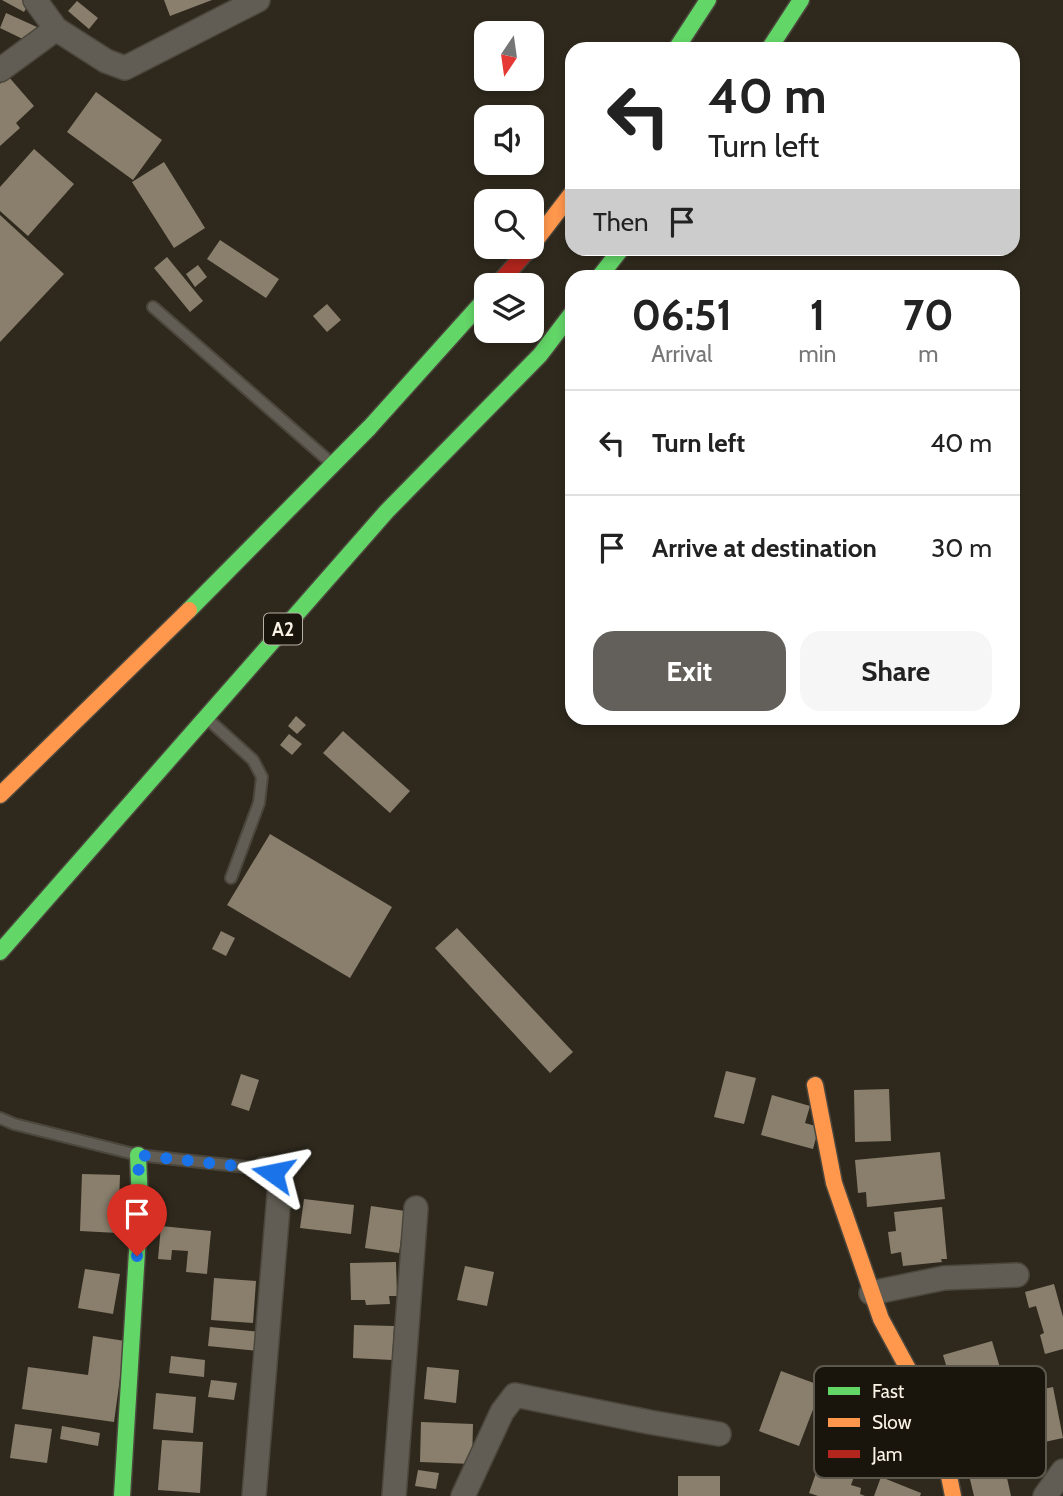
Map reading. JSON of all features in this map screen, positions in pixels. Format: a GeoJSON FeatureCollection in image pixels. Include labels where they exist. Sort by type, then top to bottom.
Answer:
{"type":"FeatureCollection","features":[{"type":"Feature","properties":{"kind":"main road"},"geometry":{"type":"LineString","coordinates":[[681,42],[708,0]]}},
{"type":"Feature","properties":{"kind":"main road"},"geometry":{"type":"LineString","coordinates":[[774,42],[801,0]]}},
{"type":"Feature","properties":{"kind":"main road"},"geometry":{"type":"LineString","coordinates":[[544,229],[565,202]]}},
{"type":"Feature","properties":{"kind":"main road"},"geometry":{"type":"LineString","coordinates":[[605,270],[616,256]]}},
{"type":"Feature","properties":{"kind":"main road"},"geometry":{"type":"LineString","coordinates":[[507,273],[520,259]]}},
{"type":"Feature","properties":{"kind":"main road"},"geometry":{"type":"LineString","coordinates":[[0,795],[334,465],[416,379],[474,312]]}},
{"type":"Feature","properties":{"kind":"main road","name":"A2"},"geometry":{"type":"LineString","coordinates":[[0,952],[387,511],[540,355],[565,322]]}},
{"type":"Feature","properties":{"kind":"main road"},"geometry":{"type":"LineString","coordinates":[[815,1085],[834,1182],[881,1319],[906,1366]]}},
{"type":"Feature","properties":{"kind":"main road"},"geometry":{"type":"LineString","coordinates":[[122,1496],[140,1203],[138,1155]]}},
{"type":"Feature","properties":{"kind":"main road"},"geometry":{"type":"LineString","coordinates":[[949,1478],[953,1496]]}},
{"type":"Feature","properties":{"kind":"street"},"geometry":{"type":"LineString","coordinates":[[35,0],[56,29],[106,61],[125,68],[258,0]]}},
{"type":"Feature","properties":{"kind":"street"},"geometry":{"type":"LineString","coordinates":[[0,70],[56,29]]}},
{"type":"Feature","properties":{"kind":"street"},"geometry":{"type":"LineString","coordinates":[[254,1496],[280,1183],[273,1173],[264,1169]]}},
{"type":"Feature","properties":{"kind":"street"},"geometry":{"type":"LineString","coordinates":[[394,1496],[416,1209]]}},
{"type":"Feature","properties":{"kind":"street"},"geometry":{"type":"LineString","coordinates":[[871,1293],[944,1278],[1017,1275]]}},
{"type":"Feature","properties":{"kind":"street"},"geometry":{"type":"LineString","coordinates":[[463,1496],[502,1412],[515,1395],[719,1434]]}},
{"type":"Feature","properties":{"kind":"street"},"geometry":{"type":"LineString","coordinates":[[1045,1496],[1063,1471]]}},
{"type":"Feature","properties":{"kind":"lane"},"geometry":{"type":"LineString","coordinates":[[153,307],[334,465]]}},
{"type":"Feature","properties":{"kind":"lane"},"geometry":{"type":"LineString","coordinates":[[206,717],[253,760],[262,778],[259,803],[231,878]]}},
{"type":"Feature","properties":{"kind":"lane"},"geometry":{"type":"LineString","coordinates":[[0,1118],[13,1124],[138,1155],[264,1169]]}},
{"type":"Feature","properties":{"kind":"building"},"geometry":{"type":"Polygon","coordinates":[[[2,0],[28,0],[30,1],[24,12],[2,0]]]}},
{"type":"Feature","properties":{"kind":"building"},"geometry":{"type":"Polygon","coordinates":[[[164,0],[212,0],[170,16],[164,0]]]}},
{"type":"Feature","properties":{"kind":"building"},"geometry":{"type":"Polygon","coordinates":[[[77,1],[98,18],[89,29],[68,11],[77,1]]]}},
{"type":"Feature","properties":{"kind":"building"},"geometry":{"type":"Polygon","coordinates":[[[6,13],[37,27],[29,42],[0,28],[6,13]]]}},
{"type":"Feature","properties":{"kind":"building"},"geometry":{"type":"Polygon","coordinates":[[[8,76],[34,106],[16,123],[20,128],[0,146],[0,84],[8,76]]]}},
{"type":"Feature","properties":{"kind":"building"},"geometry":{"type":"Polygon","coordinates":[[[96,92],[162,140],[133,180],[67,132],[96,92]]]}},
{"type":"Feature","properties":{"kind":"building"},"geometry":{"type":"Polygon","coordinates":[[[34,149],[74,184],[28,236],[0,211],[0,187],[34,149]]]}},
{"type":"Feature","properties":{"kind":"building"},"geometry":{"type":"Polygon","coordinates":[[[164,162],[205,228],[174,248],[132,182],[164,162]]]}},
{"type":"Feature","properties":{"kind":"building"},"geometry":{"type":"Polygon","coordinates":[[[0,215],[64,274],[0,342],[0,215]]]}},
{"type":"Feature","properties":{"kind":"building"},"geometry":{"type":"Polygon","coordinates":[[[220,240],[279,279],[266,298],[207,259],[220,240]]]}},
{"type":"Feature","properties":{"kind":"building"},"geometry":{"type":"Polygon","coordinates":[[[167,257],[203,301],[190,312],[154,268],[167,257]]]}},
{"type":"Feature","properties":{"kind":"building"},"geometry":{"type":"Polygon","coordinates":[[[198,265],[207,277],[195,287],[186,274],[198,265]]]}},
{"type":"Feature","properties":{"kind":"building"},"geometry":{"type":"Polygon","coordinates":[[[327,304],[341,320],[327,332],[313,316],[327,304]]]}},
{"type":"Feature","properties":{"kind":"building"},"geometry":{"type":"Polygon","coordinates":[[[296,716],[306,725],[297,734],[288,726],[296,716]]]}},
{"type":"Feature","properties":{"kind":"building"},"geometry":{"type":"Polygon","coordinates":[[[343,731],[410,791],[390,813],[323,753],[343,731]]]}},
{"type":"Feature","properties":{"kind":"building"},"geometry":{"type":"Polygon","coordinates":[[[289,734],[302,744],[292,755],[280,745],[289,734]]]}},
{"type":"Feature","properties":{"kind":"building"},"geometry":{"type":"Polygon","coordinates":[[[270,834],[392,907],[350,978],[227,905],[270,834]]]}},
{"type":"Feature","properties":{"kind":"building"},"geometry":{"type":"Polygon","coordinates":[[[457,928],[573,1052],[550,1073],[435,948],[457,928]]]}},
{"type":"Feature","properties":{"kind":"building"},"geometry":{"type":"Polygon","coordinates":[[[221,931],[235,938],[226,956],[212,949],[221,931]]]}},
{"type":"Feature","properties":{"kind":"building"},"geometry":{"type":"Polygon","coordinates":[[[726,1071],[756,1078],[744,1124],[714,1117],[726,1071]]]}},
{"type":"Feature","properties":{"kind":"building"},"geometry":{"type":"Polygon","coordinates":[[[241,1074],[259,1080],[249,1111],[231,1105],[241,1074]]]}},
{"type":"Feature","properties":{"kind":"building"},"geometry":{"type":"Polygon","coordinates":[[[889,1089],[891,1141],[855,1142],[854,1090],[889,1089]]]}},
{"type":"Feature","properties":{"kind":"building"},"geometry":{"type":"Polygon","coordinates":[[[772,1095],[810,1106],[805,1123],[819,1127],[813,1149],[761,1135],[772,1095]]]}},
{"type":"Feature","properties":{"kind":"building"},"geometry":{"type":"Polygon","coordinates":[[[940,1152],[945,1199],[867,1207],[866,1192],[858,1193],[855,1160],[940,1152]]]}},
{"type":"Feature","properties":{"kind":"building"},"geometry":{"type":"Polygon","coordinates":[[[82,1174],[120,1175],[118,1233],[80,1231],[82,1174]]]}},
{"type":"Feature","properties":{"kind":"building"},"geometry":{"type":"Polygon","coordinates":[[[304,1199],[354,1205],[351,1234],[300,1228],[304,1199]]]}},
{"type":"Feature","properties":{"kind":"building"},"geometry":{"type":"Polygon","coordinates":[[[371,1206],[405,1211],[399,1253],[365,1248],[371,1206]]]}},
{"type":"Feature","properties":{"kind":"building"},"geometry":{"type":"Polygon","coordinates":[[[942,1207],[947,1259],[941,1259],[942,1262],[903,1266],[901,1252],[891,1254],[888,1232],[896,1231],[894,1212],[942,1207]]]}},
{"type":"Feature","properties":{"kind":"building"},"geometry":{"type":"Polygon","coordinates":[[[161,1226],[211,1231],[207,1274],[186,1272],[188,1251],[172,1250],[171,1260],[158,1259],[161,1226]]]}},
{"type":"Feature","properties":{"kind":"building"},"geometry":{"type":"Polygon","coordinates":[[[396,1262],[397,1296],[389,1296],[390,1304],[366,1305],[365,1300],[351,1300],[350,1263],[396,1262]]]}},
{"type":"Feature","properties":{"kind":"building"},"geometry":{"type":"Polygon","coordinates":[[[465,1266],[494,1272],[487,1306],[457,1300],[465,1266]]]}},
{"type":"Feature","properties":{"kind":"building"},"geometry":{"type":"Polygon","coordinates":[[[85,1269],[120,1274],[113,1314],[78,1308],[85,1269]]]}},
{"type":"Feature","properties":{"kind":"building"},"geometry":{"type":"Polygon","coordinates":[[[214,1278],[256,1281],[253,1323],[211,1320],[214,1278]]]}},
{"type":"Feature","properties":{"kind":"building"},"geometry":{"type":"Polygon","coordinates":[[[1054,1284],[1063,1317],[1063,1349],[1045,1354],[1040,1335],[1044,1333],[1036,1306],[1029,1308],[1025,1292],[1054,1284]]]}},
{"type":"Feature","properties":{"kind":"building"},"geometry":{"type":"Polygon","coordinates":[[[354,1325],[394,1326],[392,1360],[353,1358],[354,1325]]]}},
{"type":"Feature","properties":{"kind":"building"},"geometry":{"type":"Polygon","coordinates":[[[210,1327],[261,1332],[259,1351],[208,1346],[210,1327]]]}},
{"type":"Feature","properties":{"kind":"building"},"geometry":{"type":"Polygon","coordinates":[[[93,1336],[125,1341],[114,1422],[22,1409],[28,1367],[88,1375],[93,1336]]]}},
{"type":"Feature","properties":{"kind":"building"},"geometry":{"type":"Polygon","coordinates":[[[992,1341],[1000,1366],[946,1366],[943,1355],[992,1341]]]}},
{"type":"Feature","properties":{"kind":"building"},"geometry":{"type":"Polygon","coordinates":[[[171,1356],[205,1360],[204,1377],[169,1373],[171,1356]]]}},
{"type":"Feature","properties":{"kind":"building"},"geometry":{"type":"Polygon","coordinates":[[[427,1367],[459,1370],[456,1403],[424,1399],[427,1367]]]}},
{"type":"Feature","properties":{"kind":"building"},"geometry":{"type":"Polygon","coordinates":[[[781,1371],[814,1383],[814,1407],[799,1446],[759,1431],[781,1371]]]}},
{"type":"Feature","properties":{"kind":"building"},"geometry":{"type":"Polygon","coordinates":[[[211,1380],[237,1383],[234,1400],[208,1397],[211,1380]]]}},
{"type":"Feature","properties":{"kind":"building"},"geometry":{"type":"Polygon","coordinates":[[[1053,1387],[1063,1438],[1046,1442],[1046,1388],[1053,1387]]]}},
{"type":"Feature","properties":{"kind":"building"},"geometry":{"type":"Polygon","coordinates":[[[156,1393],[196,1397],[193,1433],[153,1429],[156,1393]]]}},
{"type":"Feature","properties":{"kind":"building"},"geometry":{"type":"Polygon","coordinates":[[[421,1422],[473,1424],[472,1464],[420,1462],[421,1422]]]}},
{"type":"Feature","properties":{"kind":"building"},"geometry":{"type":"Polygon","coordinates":[[[15,1424],[52,1429],[47,1463],[10,1458],[15,1424]]]}},
{"type":"Feature","properties":{"kind":"building"},"geometry":{"type":"Polygon","coordinates":[[[62,1426],[100,1433],[98,1446],[60,1439],[62,1426]]]}},
{"type":"Feature","properties":{"kind":"building"},"geometry":{"type":"Polygon","coordinates":[[[162,1440],[203,1442],[200,1493],[158,1490],[162,1440]]]}},
{"type":"Feature","properties":{"kind":"building"},"geometry":{"type":"Polygon","coordinates":[[[418,1470],[439,1473],[436,1489],[415,1486],[418,1470]]]}},
{"type":"Feature","properties":{"kind":"building"},"geometry":{"type":"Polygon","coordinates":[[[678,1476],[720,1476],[720,1496],[678,1496],[678,1476]]]}},
{"type":"Feature","properties":{"kind":"building"},"geometry":{"type":"Polygon","coordinates":[[[814,1478],[854,1478],[851,1485],[861,1488],[860,1494],[865,1496],[818,1496],[809,1493],[814,1478]]]}},
{"type":"Feature","properties":{"kind":"building"},"geometry":{"type":"Polygon","coordinates":[[[881,1478],[921,1493],[920,1496],[874,1496],[881,1478]]]}},
{"type":"Feature","properties":{"kind":"building"},"geometry":{"type":"Polygon","coordinates":[[[970,1478],[1007,1478],[1011,1496],[974,1496],[970,1478]]]}},
{"type":"Feature","properties":{"kind":"traffic: fast"},"geometry":{"type":"LineString","coordinates":[[681,42],[708,0]]}},
{"type":"Feature","properties":{"kind":"traffic: fast"},"geometry":{"type":"LineString","coordinates":[[774,42],[801,0]]}},
{"type":"Feature","properties":{"kind":"traffic: fast"},"geometry":{"type":"LineString","coordinates":[[605,270],[616,256]]}},
{"type":"Feature","properties":{"kind":"traffic: fast"},"geometry":{"type":"LineString","coordinates":[[189,610],[370,427],[474,311]]}},
{"type":"Feature","properties":{"kind":"traffic: fast"},"geometry":{"type":"LineString","coordinates":[[0,952],[387,511],[540,355],[565,322]]}},
{"type":"Feature","properties":{"kind":"traffic: fast"},"geometry":{"type":"LineString","coordinates":[[122,1496],[140,1203],[138,1155]]}},
{"type":"Feature","properties":{"kind":"traffic: slow"},"geometry":{"type":"LineString","coordinates":[[544,229],[565,202]]}},
{"type":"Feature","properties":{"kind":"traffic: slow"},"geometry":{"type":"LineString","coordinates":[[0,795],[189,610]]}},
{"type":"Feature","properties":{"kind":"traffic: slow"},"geometry":{"type":"LineString","coordinates":[[815,1085],[834,1183],[881,1319],[906,1366]]}},
{"type":"Feature","properties":{"kind":"traffic: slow"},"geometry":{"type":"LineString","coordinates":[[949,1478],[953,1496]]}},
{"type":"Feature","properties":{"kind":"traffic: jam"},"geometry":{"type":"LineString","coordinates":[[508,273],[520,259]]}},
{"type":"Feature","properties":{"kind":"route"},"geometry":{"type":"LineString","coordinates":[[137,1256],[140,1203],[138,1155],[264,1169],[273,1173]]}}]}
